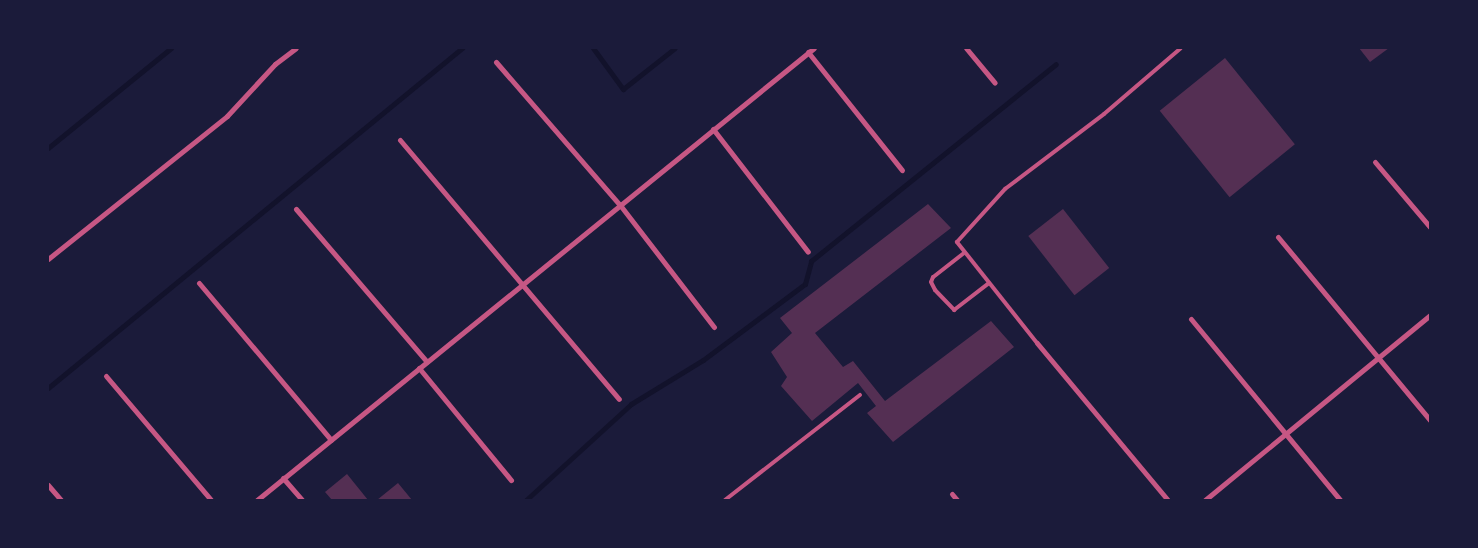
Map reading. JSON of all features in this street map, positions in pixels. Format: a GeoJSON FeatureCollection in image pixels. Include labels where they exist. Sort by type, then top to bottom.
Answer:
{"type":"FeatureCollection","features":[{"type":"Feature","properties":{"kind":"street"},"geometry":{"type":"LineString","coordinates":[[48,260],[227,116],[296,48]]}},
{"type":"Feature","properties":{"kind":"street"},"geometry":{"type":"LineString","coordinates":[[257,500],[814,48]]}},
{"type":"Feature","properties":{"kind":"street"},"geometry":{"type":"LineString","coordinates":[[966,48],[995,83]]}},
{"type":"Feature","properties":{"kind":"street"},"geometry":{"type":"LineString","coordinates":[[808,52],[902,170]]}},
{"type":"Feature","properties":{"kind":"street"},"geometry":{"type":"LineString","coordinates":[[496,62],[620,205],[714,327]]}},
{"type":"Feature","properties":{"kind":"street"},"geometry":{"type":"LineString","coordinates":[[713,129],[808,252]]}},
{"type":"Feature","properties":{"kind":"street"},"geometry":{"type":"LineString","coordinates":[[400,140],[619,399]]}},
{"type":"Feature","properties":{"kind":"street"},"geometry":{"type":"LineString","coordinates":[[1374,162],[1430,227]]}},
{"type":"Feature","properties":{"kind":"street"},"geometry":{"type":"LineString","coordinates":[[296,209],[427,362]]}},
{"type":"Feature","properties":{"kind":"street"},"geometry":{"type":"LineString","coordinates":[[1278,237],[1430,420]]}},
{"type":"Feature","properties":{"kind":"street"},"geometry":{"type":"LineString","coordinates":[[199,283],[331,440]]}},
{"type":"Feature","properties":{"kind":"street"},"geometry":{"type":"LineString","coordinates":[[1205,500],[1430,316]]}},
{"type":"Feature","properties":{"kind":"street"},"geometry":{"type":"LineString","coordinates":[[1191,319],[1340,500]]}},
{"type":"Feature","properties":{"kind":"street"},"geometry":{"type":"LineString","coordinates":[[1037,343],[1168,500]]}},
{"type":"Feature","properties":{"kind":"street"},"geometry":{"type":"LineString","coordinates":[[419,368],[512,480]]}},
{"type":"Feature","properties":{"kind":"street"},"geometry":{"type":"LineString","coordinates":[[106,376],[211,500]]}},
{"type":"Feature","properties":{"kind":"street"},"geometry":{"type":"LineString","coordinates":[[284,478],[302,500]]}},
{"type":"Feature","properties":{"kind":"street"},"geometry":{"type":"LineString","coordinates":[[48,485],[61,500]]}},
{"type":"Feature","properties":{"kind":"street"},"geometry":{"type":"LineString","coordinates":[[952,494],[957,500]]}},
{"type":"Feature","properties":{"kind":"lane"},"geometry":{"type":"LineString","coordinates":[[1037,343],[964,253],[958,245],[958,240],[1005,189],[1104,114],[1181,48]]}},
{"type":"Feature","properties":{"kind":"lane"},"geometry":{"type":"LineString","coordinates":[[964,253],[933,277],[931,282],[935,290],[954,310],[989,283]]}},
{"type":"Feature","properties":{"kind":"lane"},"geometry":{"type":"LineString","coordinates":[[724,500],[860,395]]}},
{"type":"Feature","properties":{"kind":"building"},"geometry":{"type":"Polygon","coordinates":[[[1359,48],[1389,48],[1370,62],[1359,48]]]}},
{"type":"Feature","properties":{"kind":"building"},"geometry":{"type":"Polygon","coordinates":[[[1225,58],[1295,144],[1230,197],[1160,111],[1225,58]]]}},
{"type":"Feature","properties":{"kind":"building"},"geometry":{"type":"Polygon","coordinates":[[[928,204],[951,228],[815,333],[843,367],[853,361],[885,401],[991,321],[1014,347],[893,442],[867,413],[876,406],[858,383],[812,421],[781,386],[787,377],[771,352],[792,333],[780,318],[928,204]]]}},
{"type":"Feature","properties":{"kind":"building"},"geometry":{"type":"Polygon","coordinates":[[[1063,209],[1109,268],[1075,295],[1028,236],[1063,209]]]}},
{"type":"Feature","properties":{"kind":"building"},"geometry":{"type":"Polygon","coordinates":[[[347,474],[368,500],[332,500],[325,492],[347,474]]]}},
{"type":"Feature","properties":{"kind":"building"},"geometry":{"type":"Polygon","coordinates":[[[398,483],[412,500],[377,500],[398,483]]]}},
{"type":"Feature","properties":{"kind":"waterway"},"geometry":{"type":"LineString","coordinates":[[48,148],[171,48]]}},
{"type":"Feature","properties":{"kind":"waterway"},"geometry":{"type":"LineString","coordinates":[[48,388],[462,48]]}},
{"type":"Feature","properties":{"kind":"waterway"},"geometry":{"type":"LineString","coordinates":[[593,48],[623,89],[675,48]]}},
{"type":"Feature","properties":{"kind":"waterway"},"geometry":{"type":"LineString","coordinates":[[526,500],[631,404],[703,360],[805,284],[811,261],[1056,64]]}}]}
